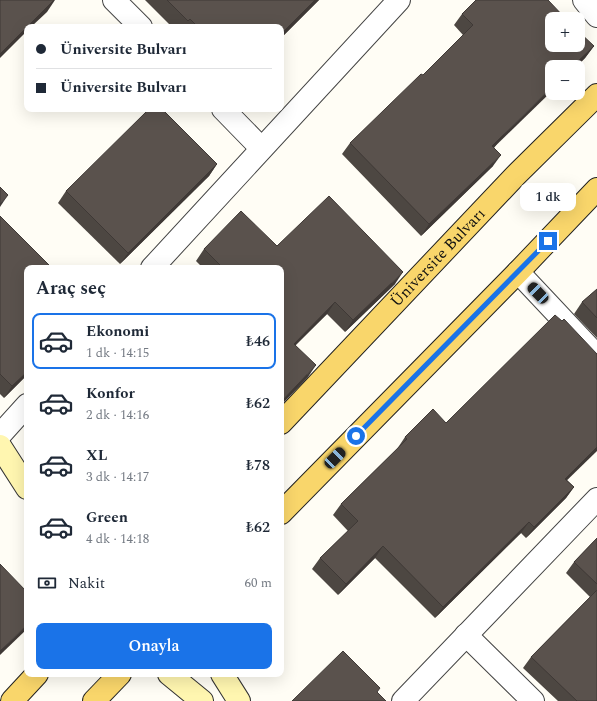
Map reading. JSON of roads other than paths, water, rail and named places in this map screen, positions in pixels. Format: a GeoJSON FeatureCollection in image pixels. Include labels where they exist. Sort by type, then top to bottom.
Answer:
{"type":"FeatureCollection","features":[{"type":"Feature","properties":{"kind":"main road","name":"Üniversite Bulvarı"},"geometry":{"type":"LineString","coordinates":[[284,421],[516,175],[597,95]]}},
{"type":"Feature","properties":{"kind":"main road"},"geometry":{"type":"LineString","coordinates":[[284,510],[518,272],[597,189]]}},
{"type":"Feature","properties":{"kind":"main road"},"geometry":{"type":"LineString","coordinates":[[12,701],[34,677]]}},
{"type":"Feature","properties":{"kind":"main road"},"geometry":{"type":"LineString","coordinates":[[94,701],[117,677]]}},
{"type":"Feature","properties":{"kind":"street"},"geometry":{"type":"LineString","coordinates":[[114,0],[138,24]]}},
{"type":"Feature","properties":{"kind":"street"},"geometry":{"type":"LineString","coordinates":[[155,265],[399,0]]}},
{"type":"Feature","properties":{"kind":"street"},"geometry":{"type":"LineString","coordinates":[[584,0],[597,16]]}},
{"type":"Feature","properties":{"kind":"street"},"geometry":{"type":"LineString","coordinates":[[225,112],[262,148]]}},
{"type":"Feature","properties":{"kind":"street"},"geometry":{"type":"LineString","coordinates":[[518,272],[597,356]]}},
{"type":"Feature","properties":{"kind":"street"},"geometry":{"type":"LineString","coordinates":[[0,435],[24,408]]}},
{"type":"Feature","properties":{"kind":"street"},"geometry":{"type":"LineString","coordinates":[[0,446],[24,483]]}},
{"type":"Feature","properties":{"kind":"street"},"geometry":{"type":"LineString","coordinates":[[403,701],[597,499]]}},
{"type":"Feature","properties":{"kind":"street"},"geometry":{"type":"LineString","coordinates":[[466,634],[533,701]]}},
{"type":"Feature","properties":{"kind":"street"},"geometry":{"type":"LineString","coordinates":[[173,677],[202,701]]}},
{"type":"Feature","properties":{"kind":"street"},"geometry":{"type":"LineString","coordinates":[[224,677],[239,701]]}}]}
